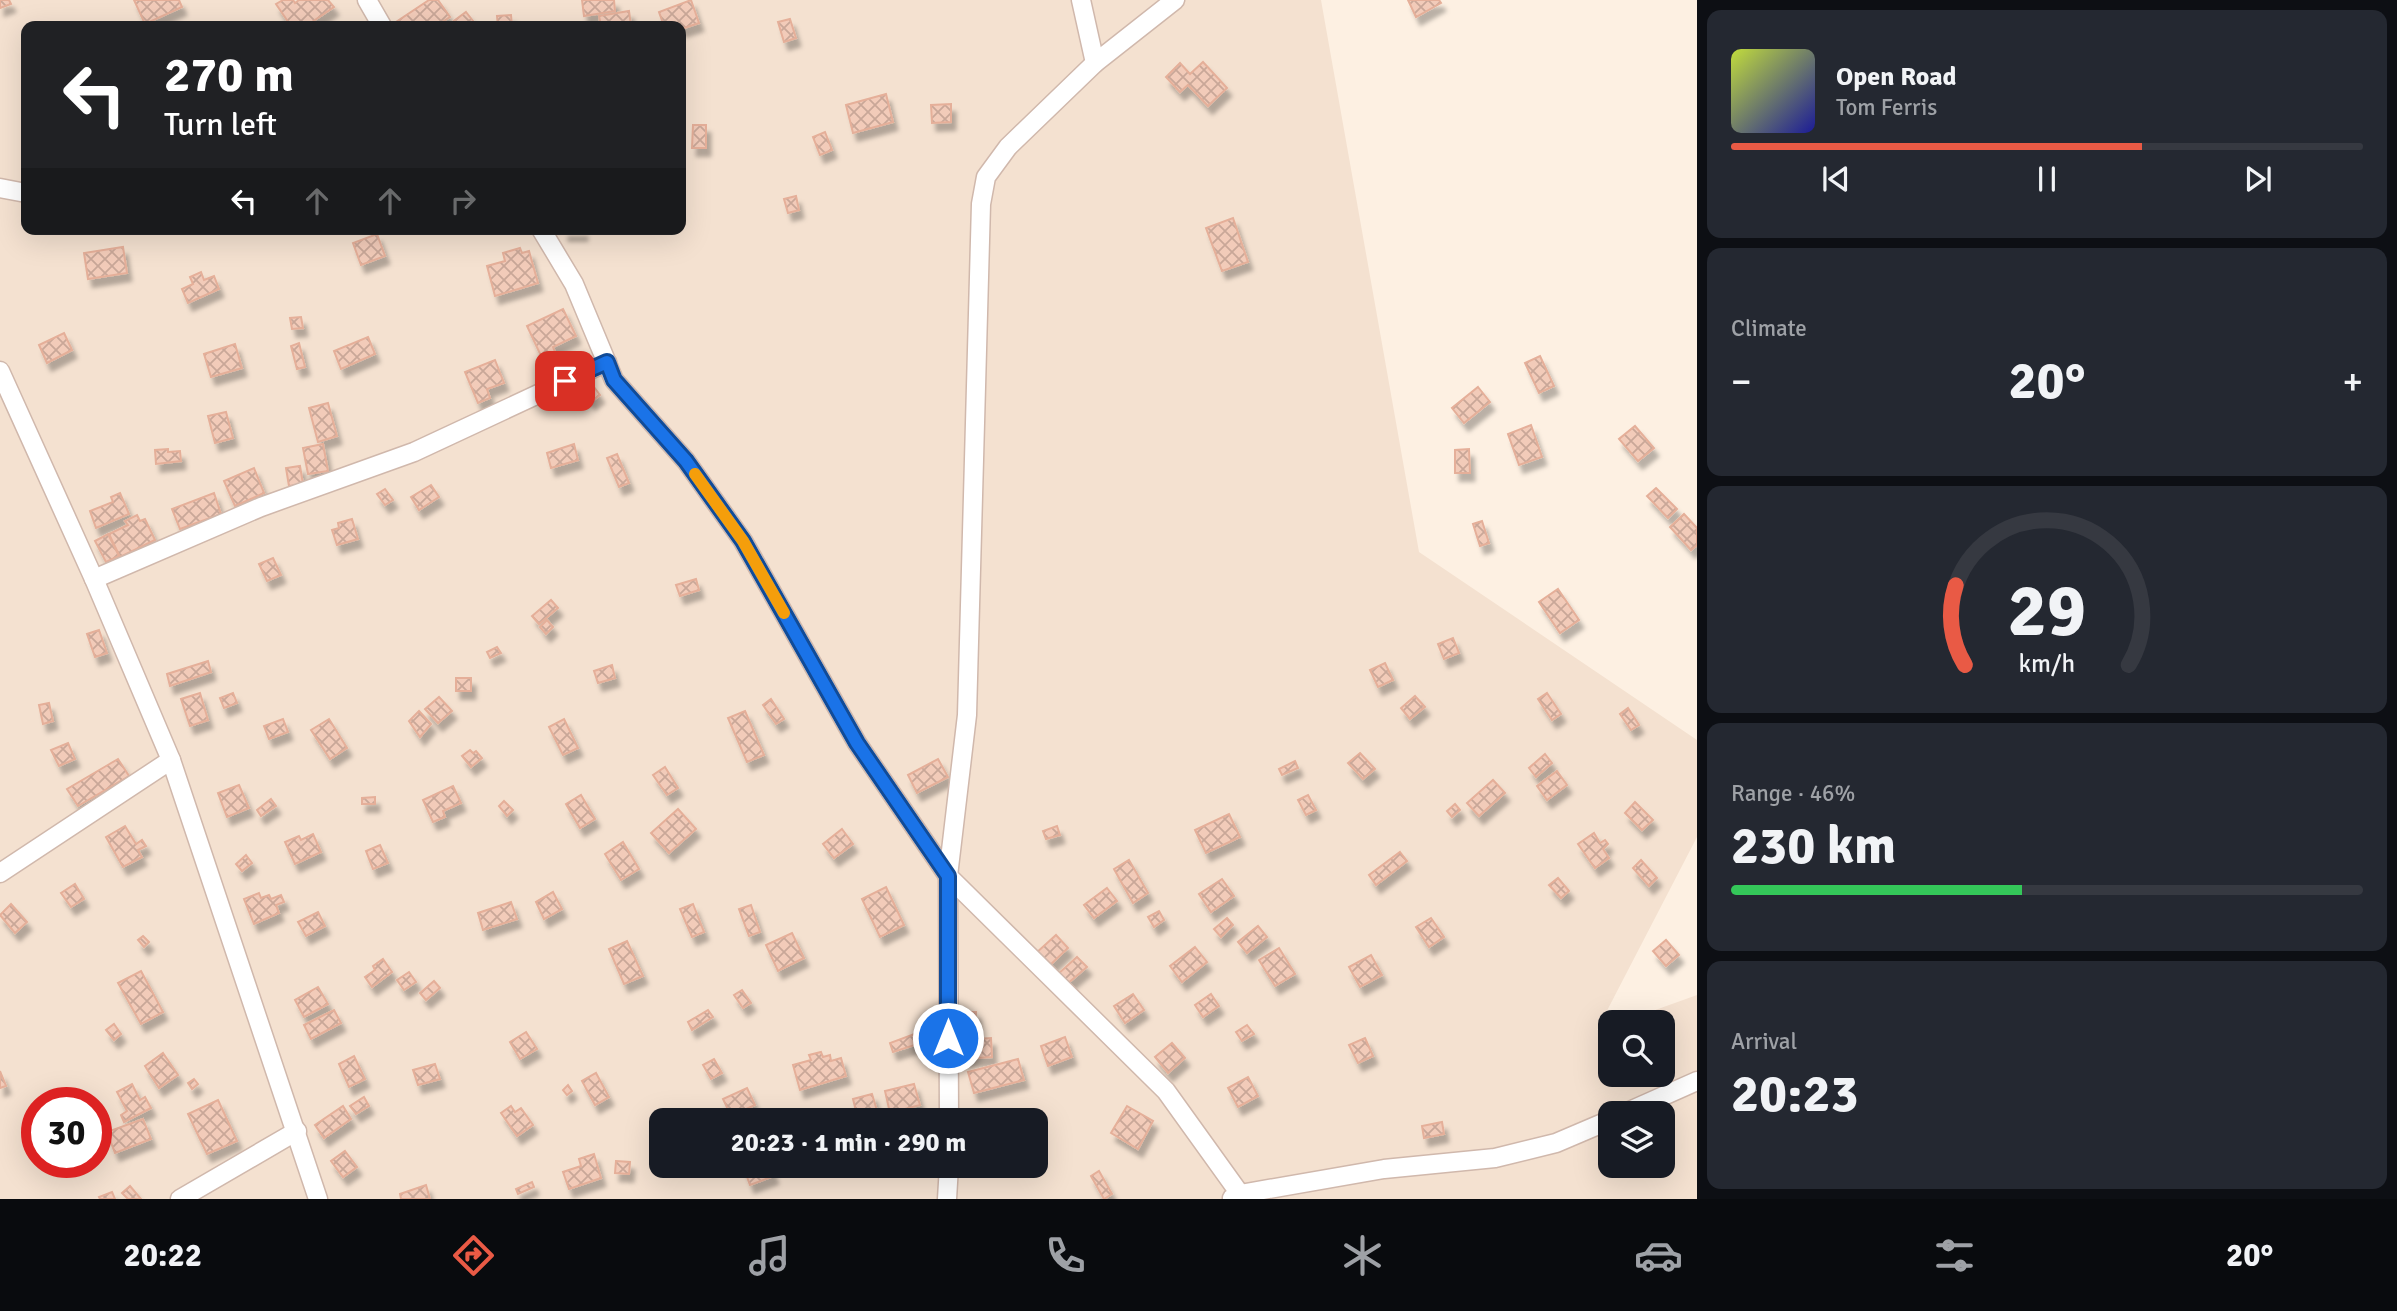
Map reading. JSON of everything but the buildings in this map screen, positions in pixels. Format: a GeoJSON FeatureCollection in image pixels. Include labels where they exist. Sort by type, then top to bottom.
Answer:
{"type":"FeatureCollection","features":[{"type":"Feature","properties":{"kind":"street"},"geometry":{"type":"LineString","coordinates":[[367,0],[379,21]]}},
{"type":"Feature","properties":{"kind":"street"},"geometry":{"type":"LineString","coordinates":[[1081,0],[1095,63]]}},
{"type":"Feature","properties":{"kind":"street"},"geometry":{"type":"LineString","coordinates":[[949,1108],[948,876],[967,715],[981,204],[986,177],[1008,147],[1095,63],[1175,0]]}},
{"type":"Feature","properties":{"kind":"street"},"geometry":{"type":"LineString","coordinates":[[0,188],[21,192]]}},
{"type":"Feature","properties":{"kind":"street"},"geometry":{"type":"LineString","coordinates":[[545,235],[574,284],[614,380],[686,461],[743,541],[857,743],[948,876],[1166,1091],[1236,1196],[1384,1169],[1494,1158],[1556,1143],[1598,1125]]}},
{"type":"Feature","properties":{"kind":"street"},"geometry":{"type":"LineString","coordinates":[[94,579],[261,507],[414,452],[607,362]]}},
{"type":"Feature","properties":{"kind":"street"},"geometry":{"type":"LineString","coordinates":[[2,382],[94,579],[172,760],[318,1199]]}},
{"type":"Feature","properties":{"kind":"street"},"geometry":{"type":"LineString","coordinates":[[0,873],[172,760]]}},
{"type":"Feature","properties":{"kind":"street"},"geometry":{"type":"LineString","coordinates":[[1652,1101],[1697,1081]]}},
{"type":"Feature","properties":{"kind":"street"},"geometry":{"type":"LineString","coordinates":[[180,1199],[297,1131]]}},
{"type":"Feature","properties":{"kind":"street"},"geometry":{"type":"LineString","coordinates":[[947,1199],[948,1178]]}},
{"type":"Feature","properties":{"kind":"shaded area"},"geometry":{"type":"Polygon","coordinates":[[[0,0],[1321,0],[1419,552],[1697,740],[1697,837],[1607,1010],[1598,1010],[1598,1087],[1675,1087],[1675,1010],[1655,1010],[1697,995],[1697,1199],[0,1199],[0,0]]]}},
{"type":"Feature","properties":{"kind":"slow traffic"},"geometry":{"type":"LineString","coordinates":[[695,474],[743,541],[784,613]]}},
{"type":"Feature","properties":{"kind":"route"},"geometry":{"type":"LineString","coordinates":[[565,381],[607,362],[614,380],[686,461],[743,541],[857,743],[948,876],[948,1038]]}}]}
